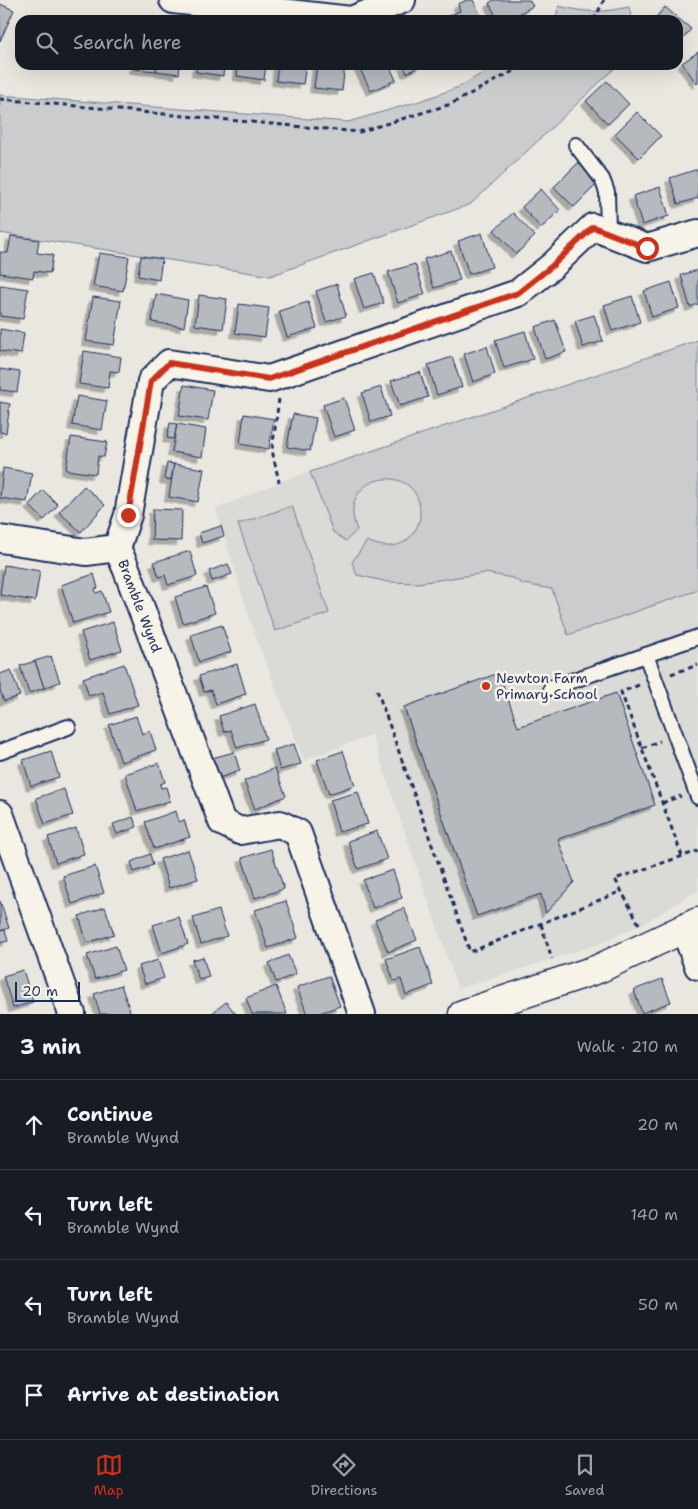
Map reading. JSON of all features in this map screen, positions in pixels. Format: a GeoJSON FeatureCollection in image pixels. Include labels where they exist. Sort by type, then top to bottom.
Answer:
{"type":"FeatureCollection","features":[{"type":"Feature","properties":{"kind":"street"},"geometry":{"type":"LineString","coordinates":[[173,0],[306,15]]}},
{"type":"Feature","properties":{"kind":"street"},"geometry":{"type":"LineString","coordinates":[[364,15],[402,0]]}},
{"type":"Feature","properties":{"kind":"street","name":"Bramble Wynd"},"geometry":{"type":"LineString","coordinates":[[362,1014],[298,833],[280,824],[240,831],[222,822],[117,548],[128,515],[151,381],[169,363],[269,379],[518,293],[552,266],[593,227],[647,248],[698,232]]}},
{"type":"Feature","properties":{"kind":"street"},"geometry":{"type":"LineString","coordinates":[[0,539],[86,552],[117,548]]}},
{"type":"Feature","properties":{"kind":"street"},"geometry":{"type":"LineString","coordinates":[[0,814],[68,1013]]}},
{"type":"Feature","properties":{"kind":"street"},"geometry":{"type":"LineString","coordinates":[[462,1014],[598,969],[691,925],[698,966]]}},
{"type":"Feature","properties":{"kind":"lane"},"geometry":{"type":"LineString","coordinates":[[576,145],[602,179],[607,192],[608,232]]}},
{"type":"Feature","properties":{"kind":"lane"},"geometry":{"type":"LineString","coordinates":[[551,688],[698,636]]}},
{"type":"Feature","properties":{"kind":"lane"},"geometry":{"type":"LineString","coordinates":[[646,655],[698,797]]}},
{"type":"Feature","properties":{"kind":"lane"},"geometry":{"type":"LineString","coordinates":[[0,752],[68,727]]}},
{"type":"Feature","properties":{"kind":"path"},"geometry":{"type":"LineString","coordinates":[[596,15],[604,0]]}},
{"type":"Feature","properties":{"kind":"path"},"geometry":{"type":"LineString","coordinates":[[0,99],[359,132],[451,104],[515,70]]}},
{"type":"Feature","properties":{"kind":"path"},"geometry":{"type":"LineString","coordinates":[[279,482],[272,450],[282,375]]}},
{"type":"Feature","properties":{"kind":"path"},"geometry":{"type":"LineString","coordinates":[[377,690],[470,952],[622,891]]}},
{"type":"Feature","properties":{"kind":"path"},"geometry":{"type":"LineString","coordinates":[[621,692],[682,856]]}},
{"type":"Feature","properties":{"kind":"path"},"geometry":{"type":"LineString","coordinates":[[642,929],[615,878],[698,851]]}},
{"type":"Feature","properties":{"kind":"path"},"geometry":{"type":"LineString","coordinates":[[541,924],[554,964]]}},
{"type":"Feature","properties":{"kind":"shaded area"},"geometry":{"type":"Polygon","coordinates":[[[559,6],[594,11],[629,7],[631,15],[556,15],[559,6]]]}},
{"type":"Feature","properties":{"kind":"shaded area"},"geometry":{"type":"Polygon","coordinates":[[[488,70],[613,70],[471,204],[270,276],[0,233],[0,95],[348,122],[420,101],[459,87],[488,70]]]}},
{"type":"Feature","properties":{"kind":"shaded area","name":"Newton Farm Primary School"},"geometry":{"type":"Polygon","coordinates":[[[698,340],[698,890],[646,922],[600,944],[458,989],[372,735],[304,760],[256,638],[216,509],[279,482],[698,340]]]}},
{"type":"Feature","properties":{"kind":"shaded area"},"geometry":{"type":"Polygon","coordinates":[[[698,340],[698,590],[568,635],[552,589],[523,584],[513,578],[485,573],[418,583],[388,582],[357,575],[352,562],[367,541],[382,546],[398,545],[407,540],[413,533],[419,522],[420,514],[415,494],[406,484],[393,479],[379,480],[366,486],[357,496],[353,511],[357,530],[346,541],[333,532],[310,472],[698,340]]]}},
{"type":"Feature","properties":{"kind":"shaded area"},"geometry":{"type":"Polygon","coordinates":[[[292,506],[329,613],[275,631],[238,524],[292,506]]]}},
{"type":"Feature","properties":{"kind":"building"},"geometry":{"type":"Polygon","coordinates":[[[467,0],[473,0],[480,15],[450,15],[460,11],[458,4],[467,0]]]}},
{"type":"Feature","properties":{"kind":"building"},"geometry":{"type":"Polygon","coordinates":[[[494,0],[529,0],[533,6],[517,15],[495,15],[489,3],[494,0]]]}},
{"type":"Feature","properties":{"kind":"building"},"geometry":{"type":"Polygon","coordinates":[[[0,4],[14,10],[0,41],[0,4]]]}},
{"type":"Feature","properties":{"kind":"building"},"geometry":{"type":"Polygon","coordinates":[[[665,7],[674,15],[658,15],[665,7]]]}},
{"type":"Feature","properties":{"kind":"building"},"geometry":{"type":"Polygon","coordinates":[[[683,22],[691,29],[683,39],[683,22]]]}},
{"type":"Feature","properties":{"kind":"building"},"geometry":{"type":"Polygon","coordinates":[[[698,52],[697,84],[683,64],[683,62],[698,52]]]}},
{"type":"Feature","properties":{"kind":"building"},"geometry":{"type":"Polygon","coordinates":[[[156,70],[179,70],[179,74],[156,70]]]}},
{"type":"Feature","properties":{"kind":"building"},"geometry":{"type":"Polygon","coordinates":[[[196,70],[224,70],[223,76],[196,72],[196,70]]]}},
{"type":"Feature","properties":{"kind":"building"},"geometry":{"type":"Polygon","coordinates":[[[238,70],[265,70],[264,80],[237,76],[238,70]]]}},
{"type":"Feature","properties":{"kind":"building"},"geometry":{"type":"Polygon","coordinates":[[[277,70],[305,70],[303,84],[276,81],[277,70]]]}},
{"type":"Feature","properties":{"kind":"building"},"geometry":{"type":"Polygon","coordinates":[[[316,70],[344,70],[342,91],[314,88],[316,70]]]}},
{"type":"Feature","properties":{"kind":"building"},"geometry":{"type":"Polygon","coordinates":[[[360,70],[391,70],[396,80],[371,91],[360,70]]]}},
{"type":"Feature","properties":{"kind":"building"},"geometry":{"type":"Polygon","coordinates":[[[607,81],[629,104],[608,124],[586,101],[607,81]]]}},
{"type":"Feature","properties":{"kind":"building"},"geometry":{"type":"Polygon","coordinates":[[[637,112],[661,136],[639,158],[615,134],[637,112]]]}},
{"type":"Feature","properties":{"kind":"building"},"geometry":{"type":"Polygon","coordinates":[[[579,162],[599,182],[574,207],[554,187],[579,162]]]}},
{"type":"Feature","properties":{"kind":"building"},"geometry":{"type":"Polygon","coordinates":[[[698,169],[698,198],[678,204],[670,178],[698,169]]]}},
{"type":"Feature","properties":{"kind":"building"},"geometry":{"type":"Polygon","coordinates":[[[660,187],[669,216],[642,225],[633,196],[660,187]]]}},
{"type":"Feature","properties":{"kind":"building"},"geometry":{"type":"Polygon","coordinates":[[[541,189],[560,210],[541,228],[522,207],[541,189]]]}},
{"type":"Feature","properties":{"kind":"building"},"geometry":{"type":"Polygon","coordinates":[[[513,213],[535,236],[516,254],[494,230],[513,213]]]}},
{"type":"Feature","properties":{"kind":"building"},"geometry":{"type":"Polygon","coordinates":[[[482,233],[492,267],[469,274],[458,241],[482,233]]]}},
{"type":"Feature","properties":{"kind":"building"},"geometry":{"type":"Polygon","coordinates":[[[11,236],[39,240],[37,253],[53,255],[50,273],[34,271],[33,278],[0,273],[0,252],[8,253],[11,236]]]}},
{"type":"Feature","properties":{"kind":"building"},"geometry":{"type":"Polygon","coordinates":[[[451,251],[460,280],[434,288],[424,259],[451,251]]]}},
{"type":"Feature","properties":{"kind":"building"},"geometry":{"type":"Polygon","coordinates":[[[99,253],[129,257],[123,291],[93,286],[99,253]]]}},
{"type":"Feature","properties":{"kind":"building"},"geometry":{"type":"Polygon","coordinates":[[[141,256],[162,259],[159,280],[138,276],[141,256]]]}},
{"type":"Feature","properties":{"kind":"building"},"geometry":{"type":"Polygon","coordinates":[[[415,264],[425,294],[398,303],[388,272],[415,264]]]}},
{"type":"Feature","properties":{"kind":"building"},"geometry":{"type":"Polygon","coordinates":[[[698,270],[698,304],[690,307],[681,275],[698,270]]]}},
{"type":"Feature","properties":{"kind":"building"},"geometry":{"type":"Polygon","coordinates":[[[374,273],[384,303],[364,309],[354,279],[374,273]]]}},
{"type":"Feature","properties":{"kind":"building"},"geometry":{"type":"Polygon","coordinates":[[[671,282],[679,308],[652,317],[644,291],[671,282]]]}},
{"type":"Feature","properties":{"kind":"building"},"geometry":{"type":"Polygon","coordinates":[[[337,284],[346,316],[326,322],[316,291],[337,284]]]}},
{"type":"Feature","properties":{"kind":"building"},"geometry":{"type":"Polygon","coordinates":[[[0,285],[28,289],[23,319],[0,316],[0,285]]]}},
{"type":"Feature","properties":{"kind":"building"},"geometry":{"type":"Polygon","coordinates":[[[156,294],[188,300],[184,327],[152,322],[156,294]]]}},
{"type":"Feature","properties":{"kind":"building"},"geometry":{"type":"Polygon","coordinates":[[[199,295],[227,299],[223,329],[195,325],[199,295]]]}},
{"type":"Feature","properties":{"kind":"building"},"geometry":{"type":"Polygon","coordinates":[[[632,296],[640,322],[612,331],[604,305],[632,296]]]}},
{"type":"Feature","properties":{"kind":"building"},"geometry":{"type":"Polygon","coordinates":[[[93,297],[121,301],[114,345],[86,341],[93,297]]]}},
{"type":"Feature","properties":{"kind":"building"},"geometry":{"type":"Polygon","coordinates":[[[308,302],[317,328],[287,337],[279,311],[308,302]]]}},
{"type":"Feature","properties":{"kind":"building"},"geometry":{"type":"Polygon","coordinates":[[[239,304],[269,308],[265,337],[235,333],[239,304]]]}},
{"type":"Feature","properties":{"kind":"building"},"geometry":{"type":"Polygon","coordinates":[[[594,315],[603,341],[583,347],[575,321],[594,315]]]}},
{"type":"Feature","properties":{"kind":"building"},"geometry":{"type":"Polygon","coordinates":[[[555,320],[566,352],[545,359],[535,327],[555,320]]]}},
{"type":"Feature","properties":{"kind":"building"},"geometry":{"type":"Polygon","coordinates":[[[0,329],[24,333],[21,354],[0,351],[0,329]]]}},
{"type":"Feature","properties":{"kind":"building"},"geometry":{"type":"Polygon","coordinates":[[[525,331],[533,359],[504,368],[495,340],[525,331]]]}},
{"type":"Feature","properties":{"kind":"building"},"geometry":{"type":"Polygon","coordinates":[[[487,346],[495,374],[473,382],[464,354],[487,346]]]}},
{"type":"Feature","properties":{"kind":"building"},"geometry":{"type":"Polygon","coordinates":[[[84,351],[121,357],[119,372],[110,371],[108,388],[79,384],[84,351]]]}},
{"type":"Feature","properties":{"kind":"building"},"geometry":{"type":"Polygon","coordinates":[[[452,357],[462,387],[437,395],[428,365],[452,357]]]}},
{"type":"Feature","properties":{"kind":"building"},"geometry":{"type":"Polygon","coordinates":[[[0,369],[20,372],[17,392],[0,390],[0,369]]]}},
{"type":"Feature","properties":{"kind":"building"},"geometry":{"type":"Polygon","coordinates":[[[420,372],[428,397],[400,406],[391,381],[420,372]]]}},
{"type":"Feature","properties":{"kind":"building"},"geometry":{"type":"Polygon","coordinates":[[[184,385],[213,390],[208,420],[179,416],[184,385]]]}},
{"type":"Feature","properties":{"kind":"building"},"geometry":{"type":"Polygon","coordinates":[[[381,387],[390,416],[371,422],[362,393],[381,387]]]}},
{"type":"Feature","properties":{"kind":"building"},"geometry":{"type":"Polygon","coordinates":[[[77,396],[107,401],[102,430],[72,425],[77,396]]]}},
{"type":"Feature","properties":{"kind":"building"},"geometry":{"type":"Polygon","coordinates":[[[344,398],[355,430],[334,437],[323,405],[344,398]]]}},
{"type":"Feature","properties":{"kind":"building"},"geometry":{"type":"Polygon","coordinates":[[[0,402],[10,404],[6,433],[0,432],[0,402]]]}},
{"type":"Feature","properties":{"kind":"building"},"geometry":{"type":"Polygon","coordinates":[[[244,414],[274,419],[269,449],[240,444],[244,414]]]}},
{"type":"Feature","properties":{"kind":"building"},"geometry":{"type":"Polygon","coordinates":[[[293,414],[316,418],[310,451],[287,447],[293,414]]]}},
{"type":"Feature","properties":{"kind":"building"},"geometry":{"type":"Polygon","coordinates":[[[170,423],[177,424],[174,439],[167,438],[170,423]]]}},
{"type":"Feature","properties":{"kind":"building"},"geometry":{"type":"Polygon","coordinates":[[[177,424],[206,429],[202,457],[172,452],[177,424]]]}},
{"type":"Feature","properties":{"kind":"building"},"geometry":{"type":"Polygon","coordinates":[[[71,437],[107,442],[104,457],[98,456],[96,474],[66,470],[71,437]]]}},
{"type":"Feature","properties":{"kind":"building"},"geometry":{"type":"Polygon","coordinates":[[[167,463],[174,464],[171,480],[164,479],[167,463]]]}},
{"type":"Feature","properties":{"kind":"building"},"geometry":{"type":"Polygon","coordinates":[[[174,464],[204,469],[198,502],[169,497],[174,464]]]}},
{"type":"Feature","properties":{"kind":"building"},"geometry":{"type":"Polygon","coordinates":[[[3,468],[32,473],[27,502],[0,498],[3,468]]]}},
{"type":"Feature","properties":{"kind":"building"},"geometry":{"type":"Polygon","coordinates":[[[84,486],[105,505],[81,532],[59,512],[84,486]]]}},
{"type":"Feature","properties":{"kind":"building"},"geometry":{"type":"Polygon","coordinates":[[[43,490],[58,505],[44,520],[29,505],[43,490]]]}},
{"type":"Feature","properties":{"kind":"building"},"geometry":{"type":"Polygon","coordinates":[[[153,509],[182,510],[181,541],[152,540],[153,509]]]}},
{"type":"Feature","properties":{"kind":"building"},"geometry":{"type":"Polygon","coordinates":[[[221,526],[224,536],[202,543],[199,533],[221,526]]]}},
{"type":"Feature","properties":{"kind":"building"},"geometry":{"type":"Polygon","coordinates":[[[190,551],[197,576],[168,585],[165,575],[159,577],[154,562],[190,551]]]}},
{"type":"Feature","properties":{"kind":"building"},"geometry":{"type":"Polygon","coordinates":[[[228,564],[232,574],[212,581],[209,571],[228,564]]]}},
{"type":"Feature","properties":{"kind":"building"},"geometry":{"type":"Polygon","coordinates":[[[4,565],[40,571],[35,601],[0,595],[4,565]]]}},
{"type":"Feature","properties":{"kind":"building"},"geometry":{"type":"Polygon","coordinates":[[[94,574],[98,588],[95,589],[96,593],[102,591],[109,612],[73,623],[61,585],[94,574]]]}},
{"type":"Feature","properties":{"kind":"building"},"geometry":{"type":"Polygon","coordinates":[[[206,587],[215,613],[183,623],[175,597],[206,587]]]}},
{"type":"Feature","properties":{"kind":"building"},"geometry":{"type":"Polygon","coordinates":[[[113,622],[122,650],[90,660],[81,632],[113,622]]]}},
{"type":"Feature","properties":{"kind":"building"},"geometry":{"type":"Polygon","coordinates":[[[222,625],[231,652],[199,662],[191,635],[222,625]]]}},
{"type":"Feature","properties":{"kind":"building"},"geometry":{"type":"Polygon","coordinates":[[[51,656],[60,682],[44,688],[35,661],[51,656]]]}},
{"type":"Feature","properties":{"kind":"building"},"geometry":{"type":"Polygon","coordinates":[[[35,661],[44,688],[29,693],[20,666],[35,661]]]}},
{"type":"Feature","properties":{"kind":"building"},"geometry":{"type":"Polygon","coordinates":[[[124,664],[138,705],[110,714],[103,692],[89,696],[83,678],[124,664]]]}},
{"type":"Feature","properties":{"kind":"building"},"geometry":{"type":"Polygon","coordinates":[[[237,664],[246,694],[216,704],[211,690],[204,692],[199,676],[237,664]]]}},
{"type":"Feature","properties":{"kind":"building"},"geometry":{"type":"Polygon","coordinates":[[[11,670],[20,696],[4,701],[0,690],[0,674],[11,670]]]}},
{"type":"Feature","properties":{"kind":"building"},"geometry":{"type":"Polygon","coordinates":[[[499,673],[518,727],[616,693],[655,805],[558,839],[574,882],[546,913],[541,894],[477,916],[404,707],[499,673]]]}},
{"type":"Feature","properties":{"kind":"building"},"geometry":{"type":"Polygon","coordinates":[[[255,704],[266,739],[237,748],[231,730],[224,732],[219,716],[255,704]]]}},
{"type":"Feature","properties":{"kind":"building"},"geometry":{"type":"Polygon","coordinates":[[[136,716],[142,734],[150,731],[156,750],[121,762],[109,725],[136,716]]]}},
{"type":"Feature","properties":{"kind":"building"},"geometry":{"type":"Polygon","coordinates":[[[294,744],[301,764],[280,770],[274,750],[294,744]]]}},
{"type":"Feature","properties":{"kind":"building"},"geometry":{"type":"Polygon","coordinates":[[[51,751],[59,777],[31,786],[23,760],[51,751]]]}},
{"type":"Feature","properties":{"kind":"building"},"geometry":{"type":"Polygon","coordinates":[[[343,751],[355,785],[329,794],[317,760],[343,751]]]}},
{"type":"Feature","properties":{"kind":"building"},"geometry":{"type":"Polygon","coordinates":[[[234,752],[240,771],[219,778],[212,758],[234,752]]]}},
{"type":"Feature","properties":{"kind":"building"},"geometry":{"type":"Polygon","coordinates":[[[159,763],[165,782],[160,784],[161,788],[166,787],[170,801],[137,811],[125,774],[159,763]]]}},
{"type":"Feature","properties":{"kind":"building"},"geometry":{"type":"Polygon","coordinates":[[[275,768],[286,796],[255,809],[244,781],[275,768]]]}},
{"type":"Feature","properties":{"kind":"building"},"geometry":{"type":"Polygon","coordinates":[[[64,789],[73,815],[45,824],[36,798],[64,789]]]}},
{"type":"Feature","properties":{"kind":"building"},"geometry":{"type":"Polygon","coordinates":[[[358,792],[368,824],[339,832],[330,800],[358,792]]]}},
{"type":"Feature","properties":{"kind":"building"},"geometry":{"type":"Polygon","coordinates":[[[176,811],[179,822],[184,820],[190,837],[154,849],[145,822],[176,811]]]}},
{"type":"Feature","properties":{"kind":"building"},"geometry":{"type":"Polygon","coordinates":[[[133,817],[137,827],[117,834],[113,824],[133,817]]]}},
{"type":"Feature","properties":{"kind":"building"},"geometry":{"type":"Polygon","coordinates":[[[76,828],[84,854],[56,863],[48,837],[76,828]]]}},
{"type":"Feature","properties":{"kind":"building"},"geometry":{"type":"Polygon","coordinates":[[[377,831],[387,859],[358,869],[348,841],[377,831]]]}},
{"type":"Feature","properties":{"kind":"building"},"geometry":{"type":"Polygon","coordinates":[[[271,849],[284,889],[255,898],[242,858],[271,849]]]}},
{"type":"Feature","properties":{"kind":"building"},"geometry":{"type":"Polygon","coordinates":[[[188,850],[198,879],[169,888],[160,859],[188,850]]]}},
{"type":"Feature","properties":{"kind":"building"},"geometry":{"type":"Polygon","coordinates":[[[150,854],[153,865],[134,872],[131,862],[150,854]]]}},
{"type":"Feature","properties":{"kind":"building"},"geometry":{"type":"Polygon","coordinates":[[[95,866],[104,893],[72,904],[63,876],[95,866]]]}},
{"type":"Feature","properties":{"kind":"building"},"geometry":{"type":"Polygon","coordinates":[[[393,870],[402,898],[373,908],[363,880],[393,870]]]}},
{"type":"Feature","properties":{"kind":"building"},"geometry":{"type":"Polygon","coordinates":[[[0,901],[9,928],[0,931],[0,901]]]}},
{"type":"Feature","properties":{"kind":"building"},"geometry":{"type":"Polygon","coordinates":[[[286,901],[298,938],[268,948],[255,910],[286,901]]]}},
{"type":"Feature","properties":{"kind":"building"},"geometry":{"type":"Polygon","coordinates":[[[105,907],[114,934],[87,943],[79,916],[105,907]]]}},
{"type":"Feature","properties":{"kind":"building"},"geometry":{"type":"Polygon","coordinates":[[[404,908],[417,940],[388,952],[375,920],[404,908]]]}},
{"type":"Feature","properties":{"kind":"building"},"geometry":{"type":"Polygon","coordinates":[[[219,910],[227,936],[201,944],[193,918],[219,910]]]}},
{"type":"Feature","properties":{"kind":"building"},"geometry":{"type":"Polygon","coordinates":[[[179,917],[188,944],[162,953],[153,925],[179,917]]]}},
{"type":"Feature","properties":{"kind":"building"},"geometry":{"type":"Polygon","coordinates":[[[5,930],[8,941],[0,943],[0,931],[5,930]]]}},
{"type":"Feature","properties":{"kind":"building"},"geometry":{"type":"Polygon","coordinates":[[[116,946],[124,970],[95,979],[87,955],[116,946]]]}},
{"type":"Feature","properties":{"kind":"building"},"geometry":{"type":"Polygon","coordinates":[[[420,947],[433,985],[406,995],[401,979],[394,981],[386,959],[420,947]]]}},
{"type":"Feature","properties":{"kind":"building"},"geometry":{"type":"Polygon","coordinates":[[[288,955],[296,974],[276,982],[269,963],[288,955]]]}},
{"type":"Feature","properties":{"kind":"building"},"geometry":{"type":"Polygon","coordinates":[[[203,957],[209,977],[199,980],[192,960],[203,957]]]}},
{"type":"Feature","properties":{"kind":"building"},"geometry":{"type":"Polygon","coordinates":[[[158,960],[164,978],[145,984],[139,966],[158,960]]]}},
{"type":"Feature","properties":{"kind":"building"},"geometry":{"type":"Polygon","coordinates":[[[23,970],[33,1002],[13,1008],[3,976],[23,970]]]}},
{"type":"Feature","properties":{"kind":"building"},"geometry":{"type":"Polygon","coordinates":[[[329,976],[340,1006],[317,1014],[307,1014],[297,987],[329,976]]]}},
{"type":"Feature","properties":{"kind":"building"},"geometry":{"type":"Polygon","coordinates":[[[662,979],[671,1002],[642,1013],[634,990],[662,979]]]}},
{"type":"Feature","properties":{"kind":"building"},"geometry":{"type":"Polygon","coordinates":[[[121,985],[131,1014],[100,1014],[94,994],[121,985]]]}},
{"type":"Feature","properties":{"kind":"building"},"geometry":{"type":"Polygon","coordinates":[[[276,986],[287,1014],[252,1014],[246,998],[276,986]]]}},
{"type":"Feature","properties":{"kind":"building"},"geometry":{"type":"Polygon","coordinates":[[[226,1002],[236,1014],[211,1014],[226,1002]]]}},
{"type":"Feature","properties":{"kind":"place","name":"Newton Farm Primary School"},"geometry":{"type":"Point","coordinates":[486,686]}},
{"type":"Feature","properties":{"kind":"route"},"geometry":{"type":"LineString","coordinates":[[128,515],[151,381],[169,363],[269,379],[518,293],[552,266],[593,227],[647,248]]}}]}
